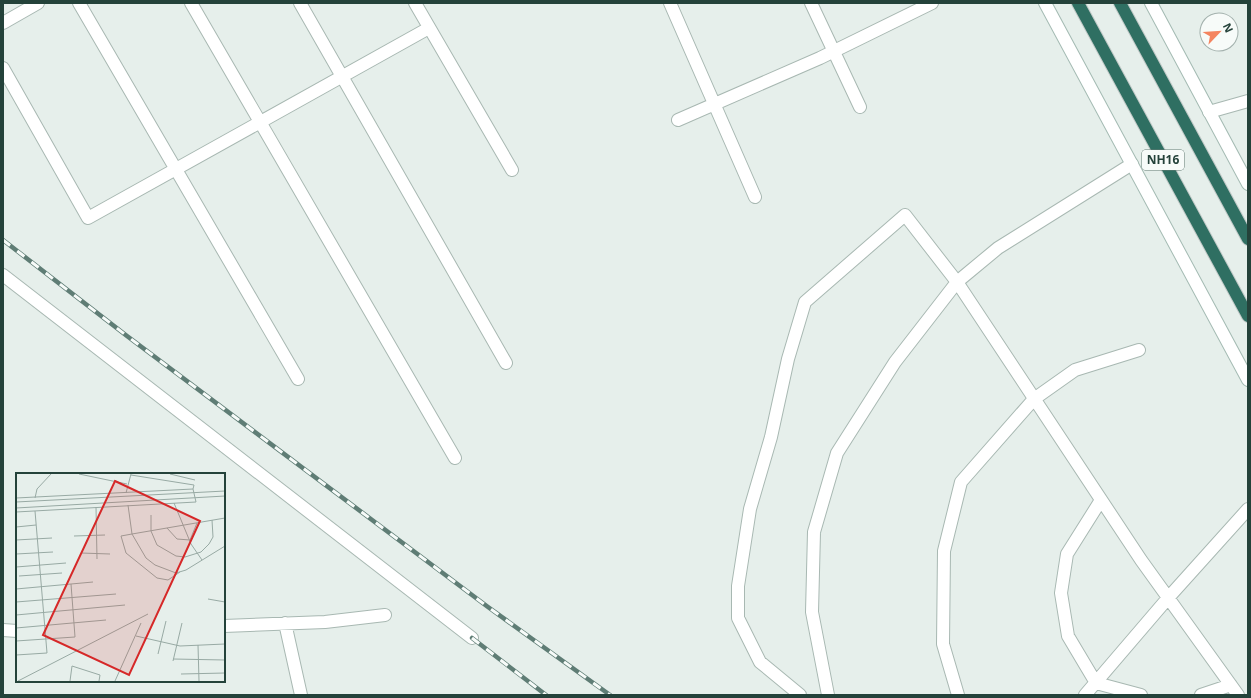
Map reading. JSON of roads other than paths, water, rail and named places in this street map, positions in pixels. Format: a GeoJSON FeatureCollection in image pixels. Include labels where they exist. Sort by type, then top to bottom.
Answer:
{"type":"FeatureCollection","features":[{"type":"Feature","properties":{"kind":"highway","name":"NH16"},"geometry":{"type":"LineString","coordinates":[[1078,3],[1248,316]]}},
{"type":"Feature","properties":{"kind":"highway","name":"NH16"},"geometry":{"type":"LineString","coordinates":[[1120,3],[1248,239]]}},
{"type":"Feature","properties":{"kind":"street"},"geometry":{"type":"LineString","coordinates":[[3,23],[38,3]]}},
{"type":"Feature","properties":{"kind":"street"},"geometry":{"type":"LineString","coordinates":[[79,3],[298,379]]}},
{"type":"Feature","properties":{"kind":"street"},"geometry":{"type":"LineString","coordinates":[[191,3],[455,458]]}},
{"type":"Feature","properties":{"kind":"street"},"geometry":{"type":"LineString","coordinates":[[300,3],[506,363]]}},
{"type":"Feature","properties":{"kind":"street"},"geometry":{"type":"LineString","coordinates":[[415,3],[512,170]]}},
{"type":"Feature","properties":{"kind":"street"},"geometry":{"type":"LineString","coordinates":[[670,3],[755,197]]}},
{"type":"Feature","properties":{"kind":"street"},"geometry":{"type":"LineString","coordinates":[[811,3],[860,107]]}},
{"type":"Feature","properties":{"kind":"street"},"geometry":{"type":"LineString","coordinates":[[678,120],[834,51],[932,3]]}},
{"type":"Feature","properties":{"kind":"street"},"geometry":{"type":"LineString","coordinates":[[1045,3],[1248,380]]}},
{"type":"Feature","properties":{"kind":"street"},"geometry":{"type":"LineString","coordinates":[[1151,3],[1248,184]]}},
{"type":"Feature","properties":{"kind":"street"},"geometry":{"type":"LineString","coordinates":[[3,68],[88,218],[430,28]]}},
{"type":"Feature","properties":{"kind":"street"},"geometry":{"type":"LineString","coordinates":[[1209,112],[1248,101]]}},
{"type":"Feature","properties":{"kind":"street"},"geometry":{"type":"LineString","coordinates":[[828,695],[812,612],[814,532],[837,453],[895,362],[957,282],[998,248],[1132,164]]}},
{"type":"Feature","properties":{"kind":"street"},"geometry":{"type":"LineString","coordinates":[[800,695],[760,662],[738,618],[738,586],[750,509],[771,437],[788,359],[805,302],[905,215],[957,282],[1140,560],[1238,695]]}},
{"type":"Feature","properties":{"kind":"street"},"geometry":{"type":"LineString","coordinates":[[3,275],[472,638]]}},
{"type":"Feature","properties":{"kind":"street"},"geometry":{"type":"LineString","coordinates":[[958,695],[943,644],[944,551],[961,482],[1034,399],[1075,370],[1139,350]]}},
{"type":"Feature","properties":{"kind":"street"},"geometry":{"type":"LineString","coordinates":[[1101,500],[1067,554],[1061,593],[1068,636],[1096,683],[1141,695]]}},
{"type":"Feature","properties":{"kind":"street"},"geometry":{"type":"LineString","coordinates":[[1085,695],[1168,598],[1248,509]]}},
{"type":"Feature","properties":{"kind":"street"},"geometry":{"type":"LineString","coordinates":[[225,626],[325,622],[385,615]]}},
{"type":"Feature","properties":{"kind":"street"},"geometry":{"type":"LineString","coordinates":[[285,624],[301,695]]}},
{"type":"Feature","properties":{"kind":"street"},"geometry":{"type":"LineString","coordinates":[[3,630],[16,630]]}},
{"type":"Feature","properties":{"kind":"street"},"geometry":{"type":"LineString","coordinates":[[1201,695],[1231,684]]}},
{"type":"Feature","properties":{"kind":"railway"},"geometry":{"type":"LineString","coordinates":[[3,240],[127,336],[488,607],[610,695]]}},
{"type":"Feature","properties":{"kind":"railway"},"geometry":{"type":"LineString","coordinates":[[472,638],[546,695]]}}]}
